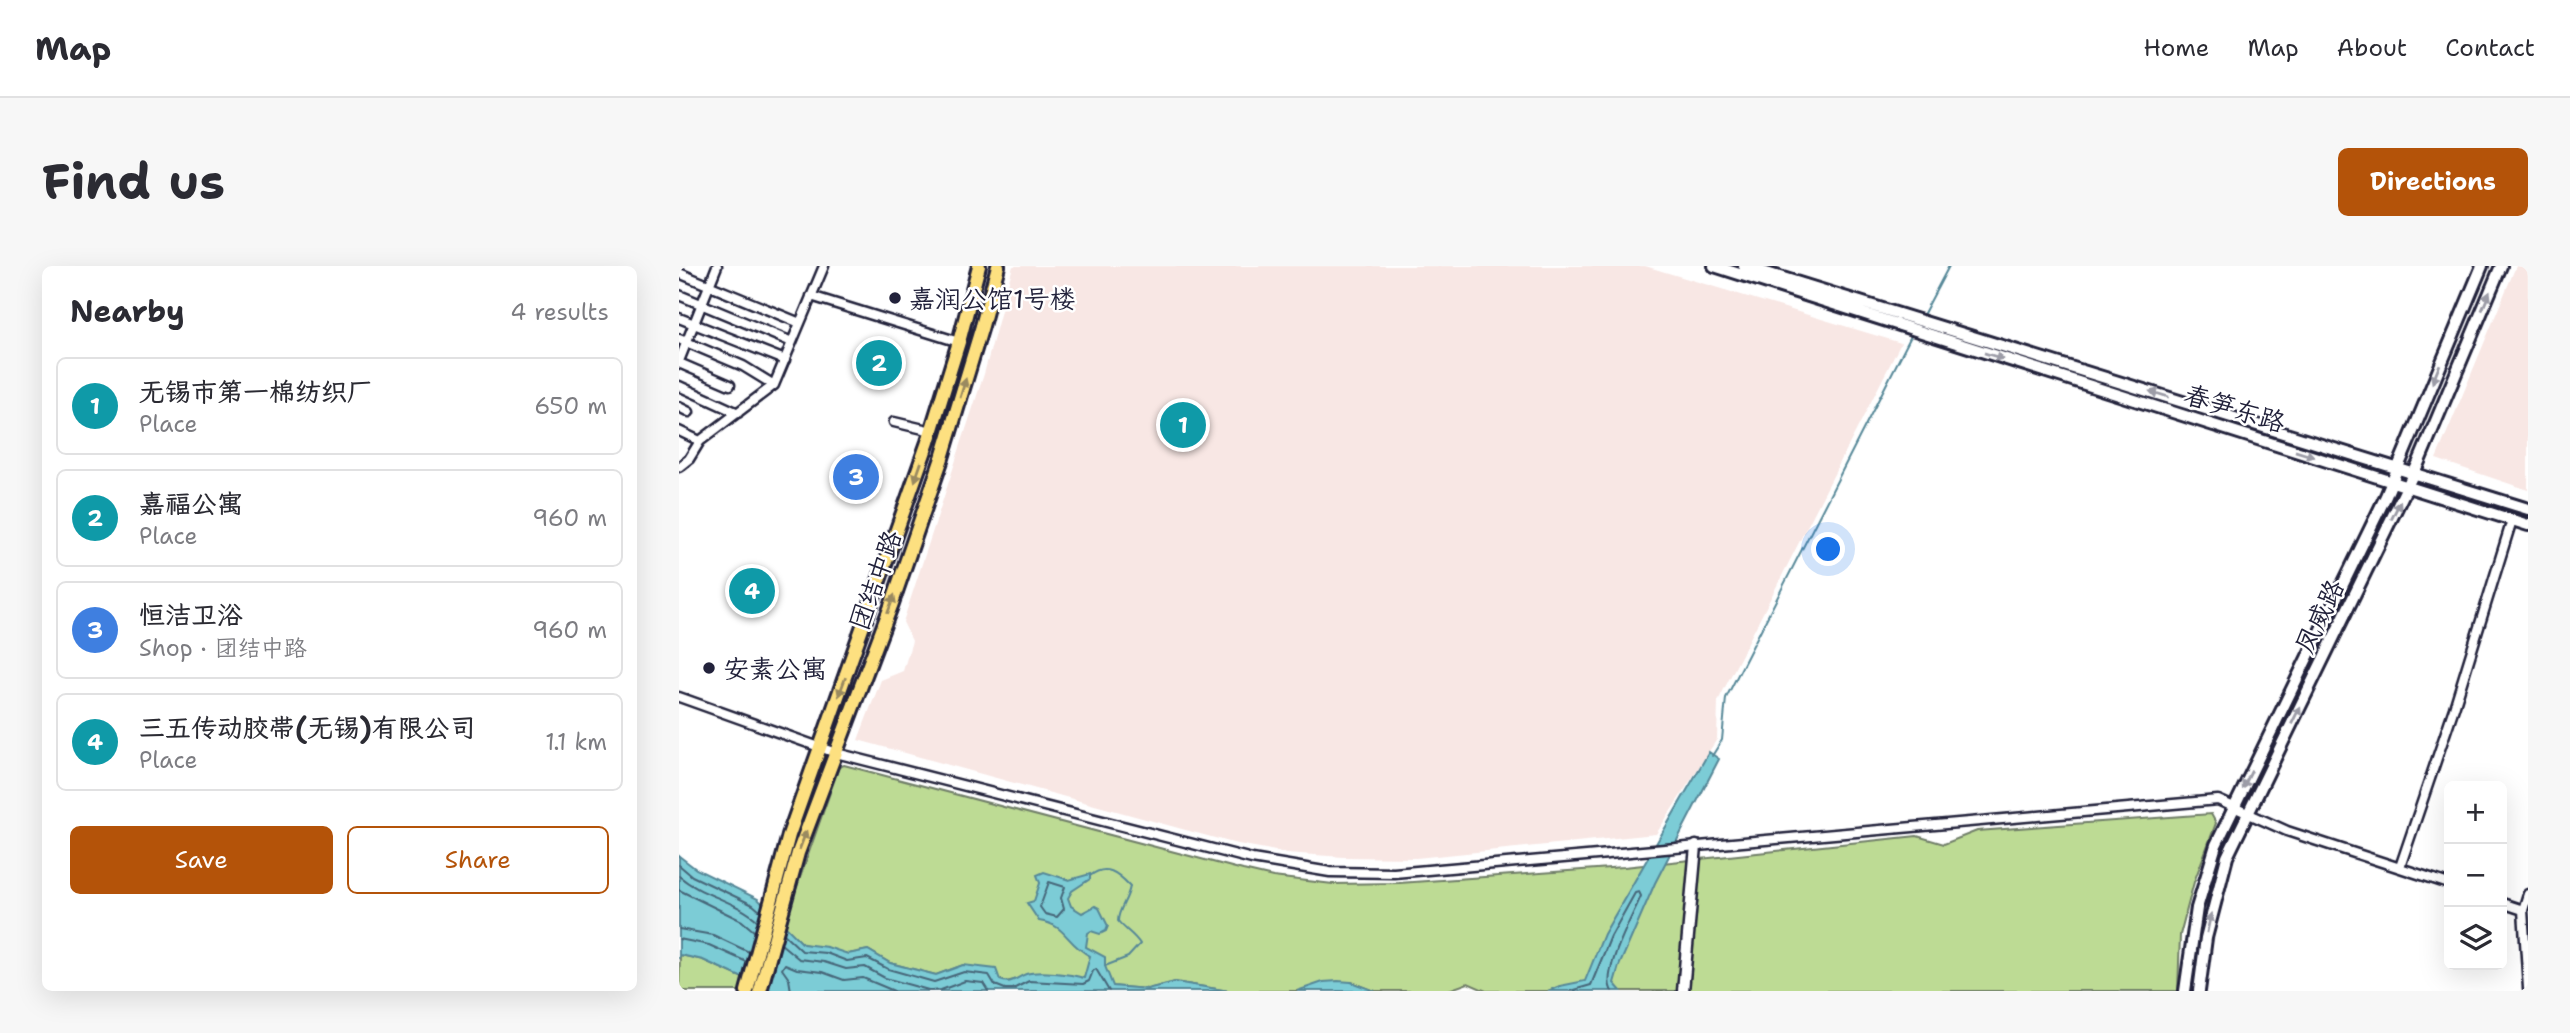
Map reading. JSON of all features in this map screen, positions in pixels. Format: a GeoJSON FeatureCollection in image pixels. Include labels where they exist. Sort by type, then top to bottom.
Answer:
{"type":"FeatureCollection","features":[{"type":"Feature","properties":{"kind":"main road","name":"团结中路"},"geometry":{"type":"LineString","coordinates":[[778,903],[789,835],[932,431],[979,266]]}},
{"type":"Feature","properties":{"kind":"main road","name":"团结中路"},"geometry":{"type":"LineString","coordinates":[[778,903],[836,753],[942,458],[998,266]]}},
{"type":"Feature","properties":{"kind":"main road"},"geometry":{"type":"LineString","coordinates":[[1714,266],[1909,322]]}},
{"type":"Feature","properties":{"kind":"main road"},"geometry":{"type":"LineString","coordinates":[[1744,266],[1909,322]]}},
{"type":"Feature","properties":{"kind":"main road","name":"凤威路"},"geometry":{"type":"LineString","coordinates":[[2185,991],[2190,943],[2206,874],[2233,808],[2334,607],[2393,482],[2482,266]]}},
{"type":"Feature","properties":{"kind":"main road","name":"凤威路"},"geometry":{"type":"LineString","coordinates":[[2199,991],[2206,938],[2218,882],[2227,857],[2414,473],[2501,266]]}},
{"type":"Feature","properties":{"kind":"main road","name":"春笋东路"},"geometry":{"type":"LineString","coordinates":[[1909,322],[1935,324],[2528,509]]}},
{"type":"Feature","properties":{"kind":"main road","name":"春笋东路"},"geometry":{"type":"LineString","coordinates":[[1909,322],[1929,336],[2528,525]]}},
{"type":"Feature","properties":{"kind":"main road"},"geometry":{"type":"LineString","coordinates":[[747,991],[778,903]]}},
{"type":"Feature","properties":{"kind":"main road"},"geometry":{"type":"LineString","coordinates":[[760,991],[778,903]]}},
{"type":"Feature","properties":{"kind":"street"},"geometry":{"type":"LineString","coordinates":[[679,467],[689,459],[700,441],[774,385],[824,266]]}},
{"type":"Feature","properties":{"kind":"street"},"geometry":{"type":"LineString","coordinates":[[715,267],[694,325],[683,341],[679,362],[730,385]]}},
{"type":"Feature","properties":{"kind":"street"},"geometry":{"type":"LineString","coordinates":[[679,273],[800,323]]}},
{"type":"Feature","properties":{"kind":"street"},"geometry":{"type":"LineString","coordinates":[[679,295],[792,342]]}},
{"type":"Feature","properties":{"kind":"street"},"geometry":{"type":"LineString","coordinates":[[811,296],[959,342]]}},
{"type":"Feature","properties":{"kind":"street"},"geometry":{"type":"LineString","coordinates":[[679,318],[785,360]]}},
{"type":"Feature","properties":{"kind":"street"},"geometry":{"type":"LineString","coordinates":[[683,341],[743,366],[774,385]]}},
{"type":"Feature","properties":{"kind":"street"},"geometry":{"type":"LineString","coordinates":[[679,386],[738,413]]}},
{"type":"Feature","properties":{"kind":"street"},"geometry":{"type":"LineString","coordinates":[[679,407],[689,412]]}},
{"type":"Feature","properties":{"kind":"street"},"geometry":{"type":"LineString","coordinates":[[894,422],[932,431]]}},
{"type":"Feature","properties":{"kind":"street"},"geometry":{"type":"LineString","coordinates":[[679,431],[700,441]]}},
{"type":"Feature","properties":{"kind":"street"},"geometry":{"type":"LineString","coordinates":[[2400,867],[2454,709],[2512,520]]}},
{"type":"Feature","properties":{"kind":"street"},"geometry":{"type":"LineString","coordinates":[[679,697],[836,753],[1252,859],[1330,872],[1394,873],[2218,800],[2287,831],[2444,882]]}},
{"type":"Feature","properties":{"kind":"street"},"geometry":{"type":"LineString","coordinates":[[1683,991],[1696,846]]}},
{"type":"Feature","properties":{"kind":"street"},"geometry":{"type":"LineString","coordinates":[[2528,894],[2523,910],[2528,988]]}},
{"type":"Feature","properties":{"kind":"street"},"geometry":{"type":"LineString","coordinates":[[2507,905],[2523,910]]}},
{"type":"Feature","properties":{"kind":"shaded area"},"geometry":{"type":"Polygon","coordinates":[[[1013,266],[1645,266],[1901,343],[1718,701],[1717,739],[1656,834],[1416,858],[1286,853],[1233,843],[858,740],[881,680],[903,671],[912,641],[903,622],[984,374],[1013,266]]]}},
{"type":"Feature","properties":{"kind":"shaded area"},"geometry":{"type":"Polygon","coordinates":[[[2516,266],[2528,266],[2528,490],[2436,459],[2516,266]]]}},
{"type":"Feature","properties":{"kind":"green space"},"geometry":{"type":"Polygon","coordinates":[[[844,765],[1243,870],[1273,877],[1333,884],[1399,883],[1624,867],[1917,836],[1944,844],[1977,831],[2211,814],[2216,823],[2194,882],[2180,935],[2178,991],[1621,991],[1614,984],[1560,986],[1548,991],[1486,991],[1468,983],[1446,991],[1375,991],[1352,982],[1297,991],[1229,991],[1175,982],[1148,989],[1018,979],[1006,982],[963,965],[936,975],[890,963],[868,950],[848,954],[803,944],[783,926],[839,767],[844,765]]]}},
{"type":"Feature","properties":{"kind":"green space"},"geometry":{"type":"Polygon","coordinates":[[[680,955],[703,960],[772,991],[679,991],[680,955]]]}},
{"type":"Feature","properties":{"kind":"water"},"geometry":{"type":"Polygon","coordinates":[[[1709,752],[1719,759],[1655,883],[1619,966],[1614,983],[1621,991],[1548,991],[1585,981],[1604,934],[1709,752]]]}},
{"type":"Feature","properties":{"kind":"water"},"geometry":{"type":"Polygon","coordinates":[[[679,856],[696,869],[758,899],[803,944],[827,947],[848,954],[868,950],[890,963],[936,975],[963,965],[996,969],[1000,980],[1008,982],[1039,972],[1084,978],[1090,956],[1075,946],[1061,930],[1039,921],[1027,903],[1034,901],[1040,883],[1037,875],[1044,872],[1069,880],[1090,874],[1090,879],[1072,891],[1068,898],[1071,906],[1082,913],[1095,906],[1099,908],[1108,926],[1106,931],[1100,934],[1091,931],[1088,933],[1086,947],[1105,957],[1105,966],[1113,986],[1147,989],[1175,982],[1229,991],[772,991],[703,960],[681,955],[679,957],[679,856]]]}},
{"type":"Feature","properties":{"kind":"water"},"geometry":{"type":"Polygon","coordinates":[[[1323,982],[1351,982],[1375,991],[1297,991],[1323,982]]]}},
{"type":"Feature","properties":{"kind":"waterway"},"geometry":{"type":"LineString","coordinates":[[1922,317],[1949,266]]}},
{"type":"Feature","properties":{"kind":"waterway"},"geometry":{"type":"LineString","coordinates":[[1712,756],[1722,740],[1726,698],[1912,334]]}},
{"type":"Feature","properties":{"kind":"waterway"},"geometry":{"type":"LineString","coordinates":[[1090,876],[1101,870],[1112,871],[1130,886],[1118,921],[1140,944],[1128,957],[1105,966]]}},
{"type":"Feature","properties":{"kind":"place","name":"嘉润公馆1号楼"},"geometry":{"type":"Point","coordinates":[895,298]}},
{"type":"Feature","properties":{"kind":"place","name":"嘉福公寓"},"geometry":{"type":"Point","coordinates":[879,363]}},
{"type":"Feature","properties":{"kind":"place","name":"无锡市第一棉纺织厂"},"geometry":{"type":"Point","coordinates":[1183,425]}},
{"type":"Feature","properties":{"kind":"place","name":"恒洁卫浴"},"geometry":{"type":"Point","coordinates":[856,477]}},
{"type":"Feature","properties":{"kind":"place","name":"三五传动胶带(无锡)有限公司"},"geometry":{"type":"Point","coordinates":[752,591]}},
{"type":"Feature","properties":{"kind":"place","name":"安素公寓"},"geometry":{"type":"Point","coordinates":[709,668]}}]}
